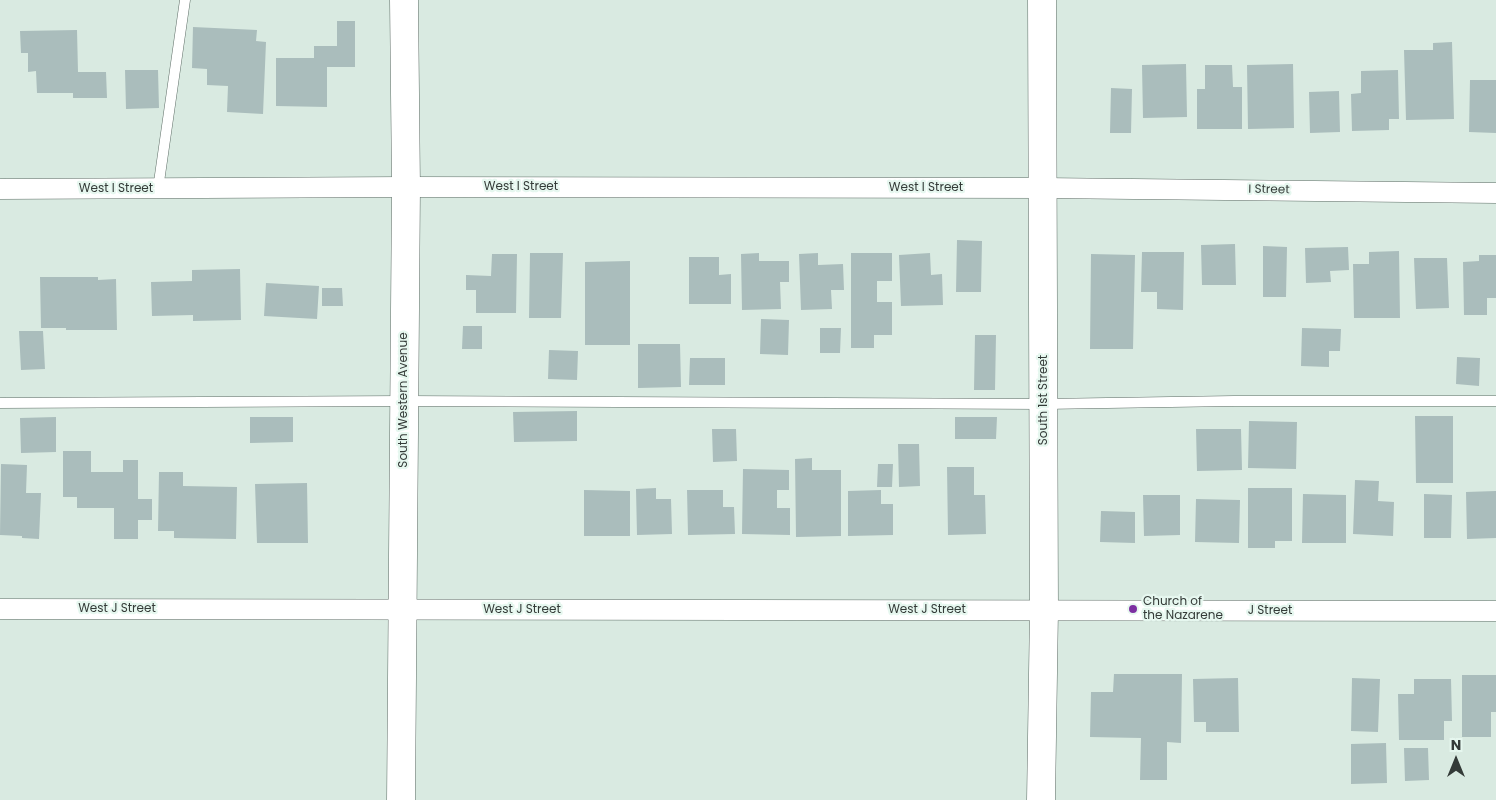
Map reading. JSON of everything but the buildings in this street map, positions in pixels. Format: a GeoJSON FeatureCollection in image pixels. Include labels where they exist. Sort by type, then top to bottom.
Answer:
{"type":"FeatureCollection","features":[{"type":"Feature","properties":{"kind":"main road","name":"South Western Avenue"},"geometry":{"type":"LineString","coordinates":[[400,800],[406,187],[404,0]]}},
{"type":"Feature","properties":{"kind":"main road","name":"South 1st Street"},"geometry":{"type":"LineString","coordinates":[[1041,800],[1044,610],[1042,0]]}},
{"type":"Feature","properties":{"kind":"street"},"geometry":{"type":"LineString","coordinates":[[0,174],[28,189]]}},
{"type":"Feature","properties":{"kind":"street","name":"West I Street"},"geometry":{"type":"LineString","coordinates":[[0,189],[406,187],[1043,188]]}},
{"type":"Feature","properties":{"kind":"street","name":"I Street"},"geometry":{"type":"LineString","coordinates":[[1043,188],[1496,193]]}},
{"type":"Feature","properties":{"kind":"street","name":"West J Street"},"geometry":{"type":"LineString","coordinates":[[0,609],[1044,610]]}},
{"type":"Feature","properties":{"kind":"street","name":"J Street"},"geometry":{"type":"LineString","coordinates":[[1044,610],[1496,611]]}},
{"type":"Feature","properties":{"kind":"lane"},"geometry":{"type":"LineString","coordinates":[[158,189],[185,0]]}},
{"type":"Feature","properties":{"kind":"lane"},"geometry":{"type":"LineString","coordinates":[[0,403],[404,401],[1044,404],[1234,401],[1496,401]]}},
{"type":"Feature","properties":{"kind":"place","name":"Church of the Nazarene"},"geometry":{"type":"Point","coordinates":[1133,609]}}]}
